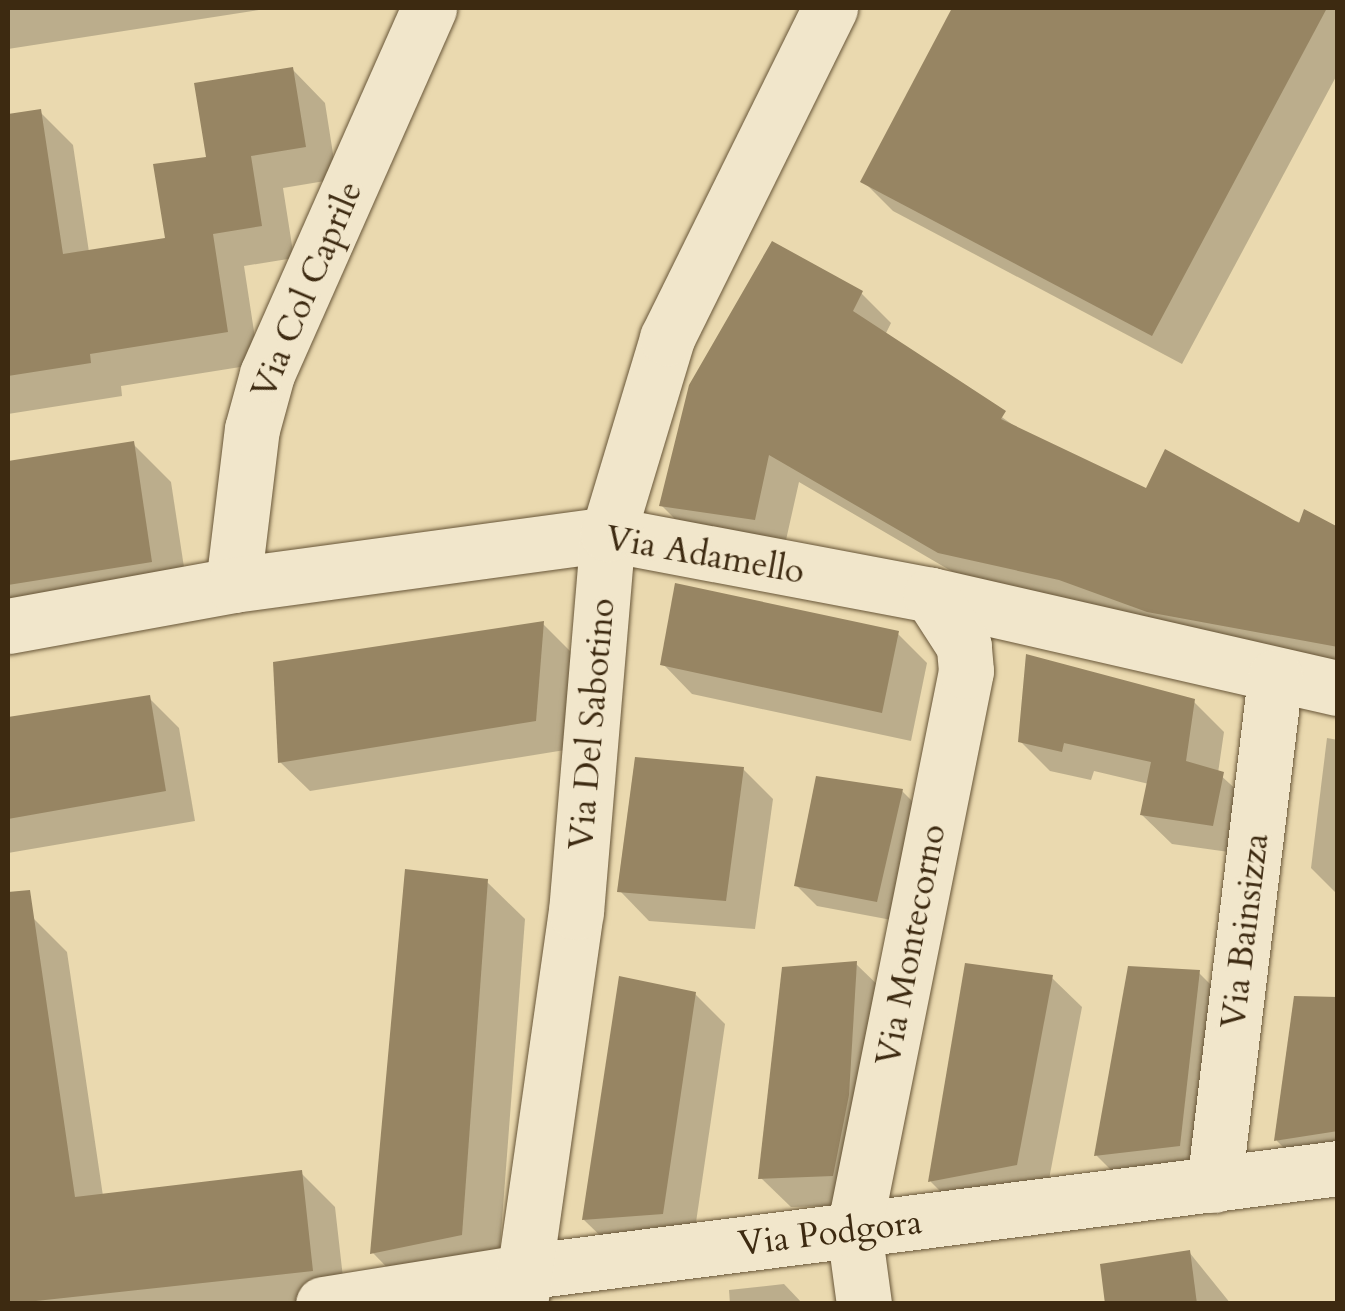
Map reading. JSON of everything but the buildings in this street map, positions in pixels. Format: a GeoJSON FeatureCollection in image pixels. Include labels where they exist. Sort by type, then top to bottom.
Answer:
{"type":"FeatureCollection","features":[{"type":"Feature","properties":{"kind":"street","name":"Via Col Caprile"},"geometry":{"type":"LineString","coordinates":[[233,585],[252,429],[267,374],[428,8]]}},
{"type":"Feature","properties":{"kind":"street","name":"Via Del Sabotino"},"geometry":{"type":"LineString","coordinates":[[525,1287],[576,912],[608,534],[667,338],[830,8]]}},
{"type":"Feature","properties":{"kind":"street","name":"Via Adamello"},"geometry":{"type":"LineString","coordinates":[[8,626],[233,585],[608,534],[931,595],[1274,677],[1338,688]]}},
{"type":"Feature","properties":{"kind":"street","name":"Via Montecorno"},"geometry":{"type":"LineString","coordinates":[[864,1304],[854,1230],[966,671],[964,646],[931,595]]}},
{"type":"Feature","properties":{"kind":"street","name":"Via Bainsizza"},"geometry":{"type":"LineString","coordinates":[[1214,1185],[1274,677]]}},
{"type":"Feature","properties":{"kind":"street","name":"Via Podgora"},"geometry":{"type":"LineString","coordinates":[[323,1304],[525,1287],[854,1230],[1338,1168]]}}]}
